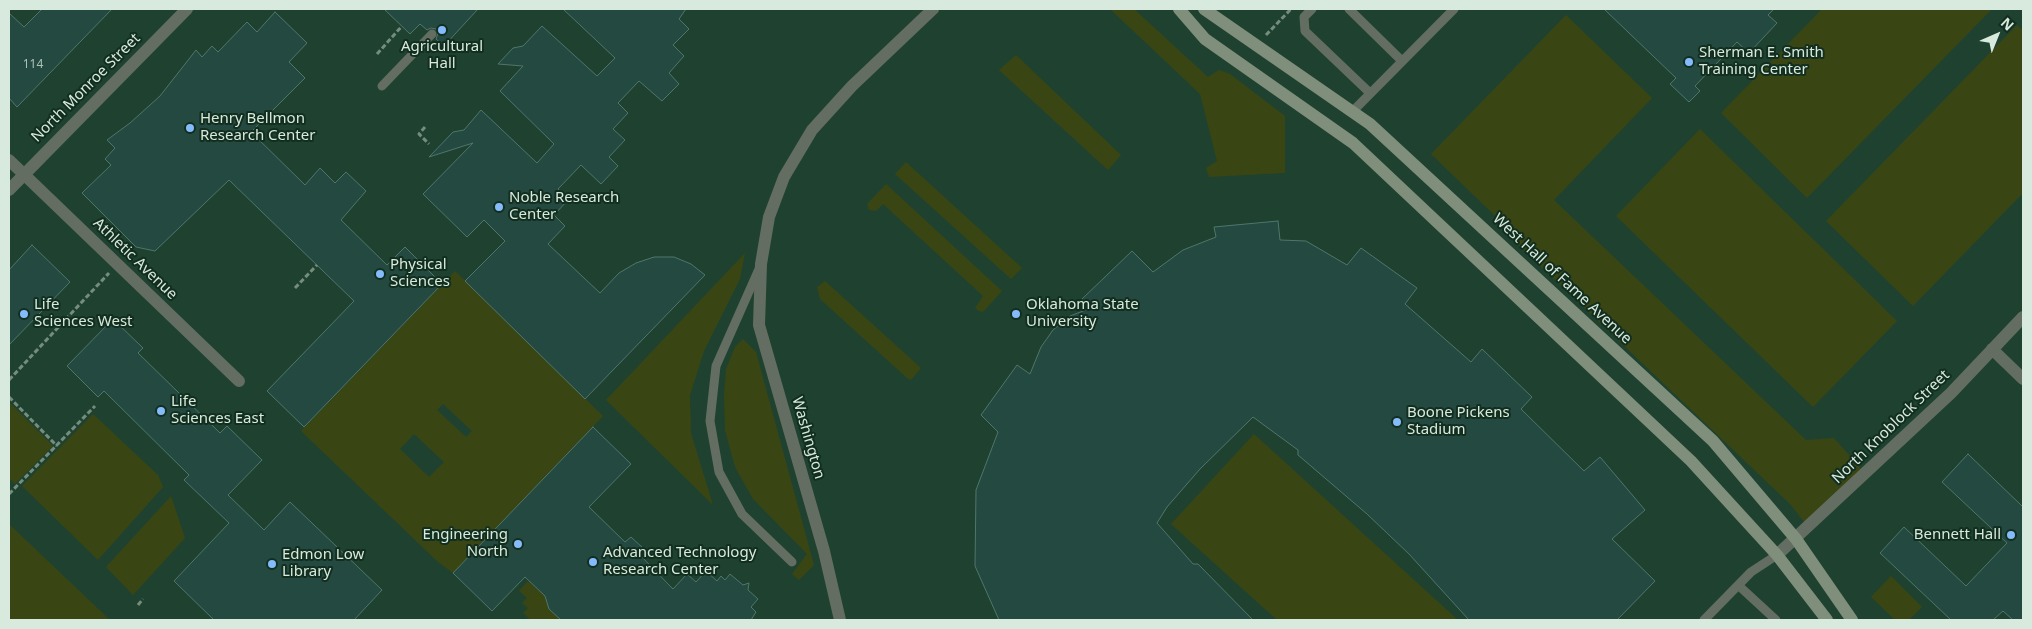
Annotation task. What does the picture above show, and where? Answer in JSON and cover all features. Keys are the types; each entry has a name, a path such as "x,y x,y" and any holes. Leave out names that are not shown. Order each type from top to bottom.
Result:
{"main road":[{"path":"1179,9 1206,39 1353,142 1691,461 1777,555 1826,620"},
{"name":"West Hall of Fame Avenue","path":"1204,9 1370,124 1713,441 1796,539 1852,620"}],"street":[{"name":"North Monroe Street","path":"9,190 187,9"},
{"name":"Washington","path":"840,620 824,551 759,325 761,264 770,217 784,177 812,130 846,93 933,9"},
{"name":"Athletic Avenue","path":"9,160 239,381"},
{"name":"North Knoblock Street","path":"1777,555 1951,393 2023,317"},
{"path":"1992,350 2023,379"}],"lane":[{"path":"1312,9 1304,17 1305,31 1370,93"},
{"path":"1349,9 1402,61"},
{"path":"1352,112 1454,9"},
{"path":"382,86 432,34"},
{"path":"761,264 716,366 710,421 719,472 742,514 792,562"},
{"path":"1704,620 1751,572 1777,555"},
{"path":"1738,585 1776,620"}],"path":[{"path":"1266,35 1291,9"},
{"path":"377,54 402,26"},
{"path":"425,127 419,134 429,144"},
{"path":"9,380 117,265"},
{"path":"295,288 317,265"},
{"path":"9,396 57,446"},
{"path":"9,494 95,406"},
{"path":"138,605 143,599"}],"shaded area":[{"name":"Oklahoma State University","path":"9,9 2023,9 2023,620 9,620"},
{"path":"1110,9 1134,9 1208,77 1219,70 1230,74 1285,116 1285,173 1209,177 1206,168 1217,161 1200,94"},
{"path":"1822,9 1992,9 1807,198 1721,113"},
{"path":"1566,15 1652,98 1554,200 1806,440 1834,438 1865,473 1808,527 1791,505 1514,241 1517,237 1431,154"},
{"path":"2017,25 2023,31 2023,193 1913,306 1826,221"},
{"path":"1016,55 1121,155 1108,170 999,70"},
{"path":"1700,129 1897,321 1813,407 1616,216"},
{"path":"906,162 1022,268 1011,279 895,174"},
{"path":"886,184 1002,291 983,312 975,308 983,296 883,204 876,211 869,210 867,204"},
{"path":"745,253 740,279 704,351 690,395 691,433 713,505 606,400"},
{"path":"455,271 603,416 453,573 438,562 301,431","holes":["443,404 472,431 466,437 437,410","414,434 444,462 429,477 400,449"]},
{"path":"825,281 921,368 911,380 820,299 817,287"},
{"path":"743,339 756,352 814,565 799,580 792,574 807,554 753,499 735,467 725,430 724,395 726,369 735,347"},
{"path":"9,402 53,446 15,484 9,478"},
{"path":"93,414 158,475 163,487 98,560 22,486"},
{"path":"1254,434 1458,620 1277,620 1171,524"},
{"path":"171,496 185,538 133,595 106,567"},
{"path":"9,524 110,620 9,620"},
{"path":"1891,576 1922,607 1909,620 1895,620 1871,597"},
{"path":"528,581 545,596 549,609 561,620 531,620 523,613 528,608 522,603 527,598 519,591"}],"building":[{"path":"42,9 112,9 17,107 9,98 9,13 24,27"},
{"name":"Agricultural Hall","path":"384,9 478,9 444,46 436,39 438,33 436,29 431,28 427,30 420,24 410,34"},
{"name":"Noble Research Center","path":"563,9 686,9 679,19 689,29 673,45 684,56 669,73 679,84 662,101 639,81 618,103 628,113 613,129 625,140 609,157 618,166 601,184 581,165 558,189 569,199 554,215 565,226 548,244 600,293 619,273 636,263 654,257 674,257 691,264 705,275 585,399 465,281 505,241 484,220 467,237 423,194 473,143 429,157 453,132 464,130 481,110 537,163 554,144 500,91 523,66 498,64 513,48 523,46 542,26 597,76 615,58"},
{"name":"Sherman E. Smith Training Center","path":"1604,9 1774,9 1768,15 1777,23 1749,53 1737,42 1695,86 1700,91 1689,102 1670,84 1676,78"},
{"path":"275,12 307,43 289,62 305,78 251,132 305,185 320,168 335,183 346,172 366,191 341,220 387,265 405,247 442,284 304,427 267,391 354,301 229,180 155,251 136,247 82,193 111,165 105,159 115,148 107,140 130,123 160,96 196,50 202,57 212,46 218,52 247,22 257,32"},
{"name":"Boone Pickens Stadium","path":"1278,221 1280,240 1306,241 1347,265 1361,248 1417,288 1405,304 1471,362 1482,349 1532,397 1521,409 1584,471 1600,457 1645,510 1612,539 1655,581 1617,620 1469,620 1409,554 1367,514 1298,455 1298,450 1253,417 1200,469 1167,507 1157,523 1193,564 1198,564 1253,620 999,620 975,566 976,490 998,432 981,415 1017,365 1030,374 1041,347 1053,330 1070,316 1091,308 1082,299 1132,251 1153,272 1183,250 1216,237 1214,227"},
{"name":"Life Sciences West","path":"32,245 70,282 9,345 9,270"},
{"path":"113,319 143,348 138,353 220,433 227,426 262,460 228,495 264,530 290,502 382,590 354,620 214,620 174,581 229,523 184,480 189,475 104,391 98,397 67,366"},
{"path":"593,427 631,464 589,507 625,542 631,537 644,549 639,554 673,589 687,574 696,582 706,571 717,581 721,576 725,580 730,574 743,585 749,583 748,590 758,599 751,607 756,612 751,620 561,620 549,609 545,596 525,577 492,611 453,573"},
{"name":"Bennett Hall","path":"1968,454 2023,507 2023,620 2013,620 2003,611 1993,620 1951,620 1880,553 1904,527 1966,586 2007,543 1942,482"}],"place":[{"name":"Agricultural Hall","path":"442,30"},
{"name":"Sherman E. Smith Training Center","path":"1689,62"},
{"name":"Henry Bellmon Research Center","path":"190,128"},
{"name":"Noble Research Center","path":"499,207"},
{"name":"Physical Sciences","path":"380,274"},
{"name":"Life Sciences West","path":"24,314"},
{"name":"Oklahoma State University","path":"1016,314"},
{"name":"Life Sciences East","path":"161,411"},
{"name":"Boone Pickens Stadium","path":"1397,422"},
{"name":"Bennett Hall","path":"2011,535"},
{"name":"Engineering North","path":"518,544"},
{"name":"Advanced Technology Research Center","path":"593,562"},
{"name":"Edmon Low Library","path":"272,564"}]}
